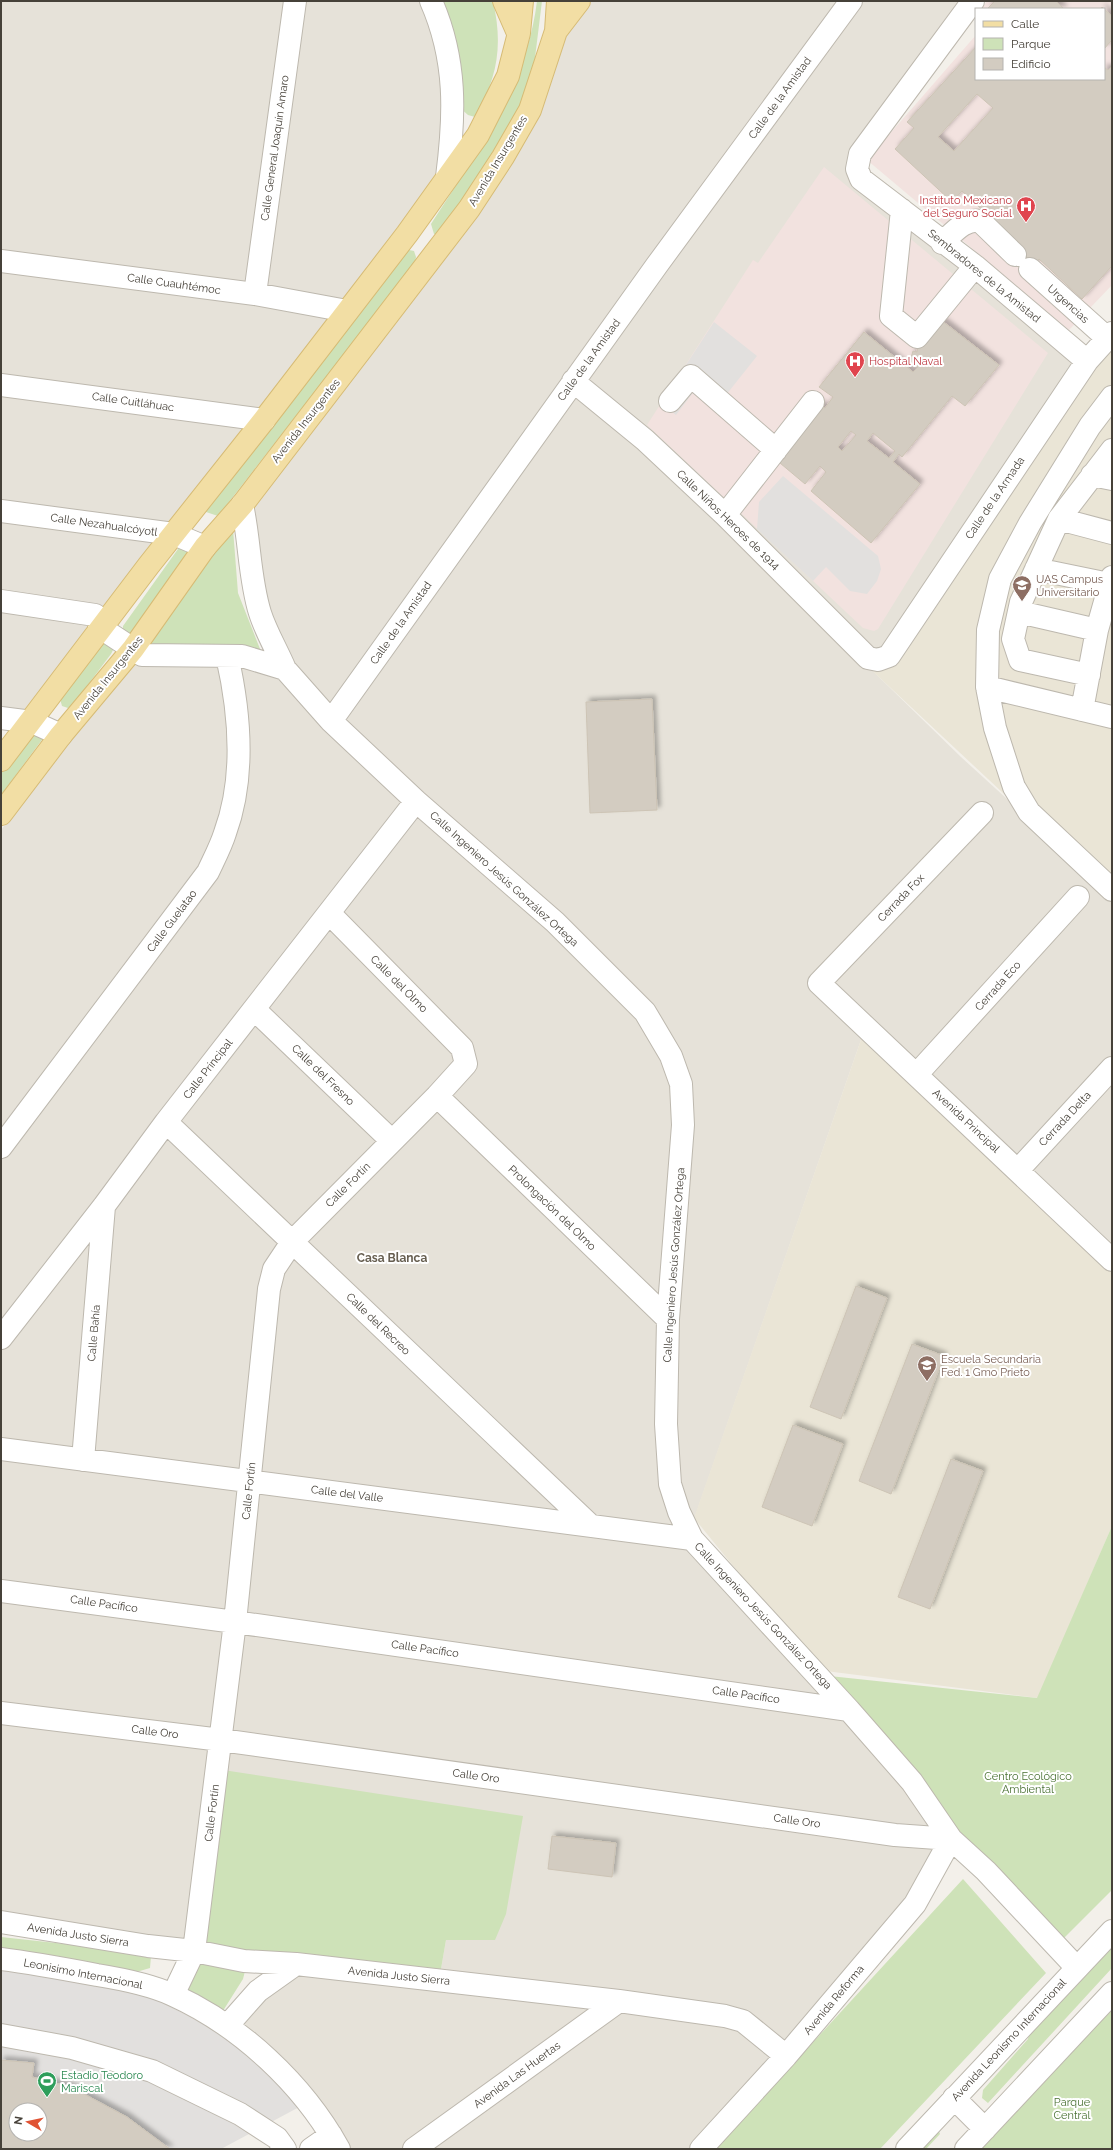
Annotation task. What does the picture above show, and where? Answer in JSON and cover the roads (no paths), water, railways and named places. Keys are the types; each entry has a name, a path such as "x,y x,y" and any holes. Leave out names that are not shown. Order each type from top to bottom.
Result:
{"main road":[{"path":"504,1 519,34"},
{"path":"1,760 32,722 101,628 407,234 478,135 497,101 508,76 519,34 522,1"},
{"name":"Avenida Insurgentes","path":"1,814 61,735 133,649 205,547 242,505 469,209 503,157 530,110 556,31 558,1"},
{"path":"556,31 579,1"},
{"path":"407,234 437,252"}],"street":[{"name":"Calle General Joaquín Amaro","path":"255,294 295,1"},
{"path":"431,1 440,21 454,93 453,130 447,177"},
{"name":"Calle de la Amistad","path":"331,721 573,381 851,1"},
{"name":"Sembradores de la Amistad","path":"973,1 860,154 857,169 862,179 942,243 975,266 1087,361"},
{"path":"902,210 891,316 917,337 975,266"},
{"name":"Urgencias","path":"942,243 967,222 973,220 980,222 1022,262 1110,336"},
{"name":"Calle Cuauhtémoc","path":"1,261 255,294 347,311"},
{"name":"Calle de la Armada","path":"878,660 889,656 1087,361 1110,336"},
{"path":"670,401 691,376 776,450"},
{"name":"Calle Niños Heroes de 1914","path":"573,381 645,440 724,515 868,658 878,660"},
{"name":"Calle Cuitláhuac","path":"1,385 264,420"},
{"path":"1112,398 1090,426 1034,517 1000,579 988,630 987,686 995,728 1014,787 1029,812 1112,890"},
{"path":"724,515 813,402"},
{"path":"1089,675 1020,660 1013,639 1021,602 1059,519 1102,477 1112,450"},
{"path":"242,505 247,527 252,570 260,613 285,669"},
{"name":"Calle Nezahualcóyotl","path":"1,511 174,534 205,547"},
{"path":"1059,519 1112,533"},
{"path":"1036,570 1111,581 1097,630 1082,710"},
{"path":"1,601 95,615 101,628 142,655 155,656 178,654 242,656 285,669"},
{"path":"1019,612 1097,630"},
{"name":"Calle Guelatao","path":"1,1147 208,872 226,832 236,788 240,732 235,694 227,656"},
{"name":"Calle Ingeniero Jesús González Ortega","path":"285,669 331,721 416,801 555,922 645,1012 671,1056 681,1084 683,1125 668,1319 666,1424 670,1484 679,1512 692,1539 849,1710 912,1782 951,1839 986,1871 1076,1968"},
{"path":"987,686 1112,717"},
{"path":"1,718 32,722 61,735"},
{"name":"Calle Principal","path":"1,1338 104,1206 166,1122 255,1010 416,801"},
{"name":"Cerrada Fox","path":"819,983 982,813"},
{"name":"Cerrada Eco","path":"917,1074 1078,897"},
{"name":"Calle del Olmo","path":"329,913 462,1048 465,1058"},
{"name":"Avenida Principal","path":"819,983 1112,1260"},
{"name":"Calle del Fresno","path":"255,1010 392,1141"},
{"name":"Calle Fortín","path":"173,1995 194,1951 235,1622 269,1289 274,1269 292,1242 437,1096 466,1064 465,1058"},
{"name":"Cerrada Delta","path":"1018,1170 1112,1068"},
{"name":"Prolongación del Olmo","path":"437,1096 668,1319"},
{"name":"Calle del Recreo","path":"166,1122 591,1526"},
{"name":"Calle Bahía","path":"83,1460 104,1206"},
{"name":"Calle del Valle","path":"1,1448 692,1539"},
{"name":"Calle Pacífico","path":"1,1591 235,1622 849,1710"},
{"name":"Calle Oro","path":"1,1713 221,1740 895,1835 951,1839"},
{"name":"Avenida Reforma","path":"701,2149 786,2056 915,1904 951,1839"},
{"name":"Avenida Justo Sierra","path":"1,1922 148,1946 194,1951 244,1961 296,1964 620,2001 743,2021 786,2056"},
{"name":"Avenida Leonismo Internacional","path":"907,2149 1112,1931"},
{"name":"Leonisimo Internacional","path":"1,1959 113,1978 173,1995 227,2026 246,2039 288,2079 335,2142"},
{"path":"227,2026 258,1991 296,1964"},
{"path":"966,2149 1112,1993"},
{"name":"Avenida Las Huertas","path":"414,2149 620,2001"},
{"path":"1,2036 72,2048 152,2071 240,2114 277,2138 285,2149"},
{"path":"954,2098 985,2129"},
{"path":"311,2149 335,2142"}],"place":[{"name":"Instituto Mexicano del Seguro Social","path":"1026,223"},
{"name":"Hospital Naval","path":"855,378"},
{"name":"UAS Campus Universitario","path":"1022,602"},
{"name":"Escuela Secundaria Fed. 1 Gmo Prieto","path":"927,1382"},
{"name":"Estadio Teodoro Mariscal","path":"47,2098"}],"district":[{"name":"Casa Blanca","path":"392,1258"}],"park label":[{"name":"Centro Ecológico Ambiental","path":"1028,1782"},
{"name":"Parque Central","path":"1072,2108"}]}
